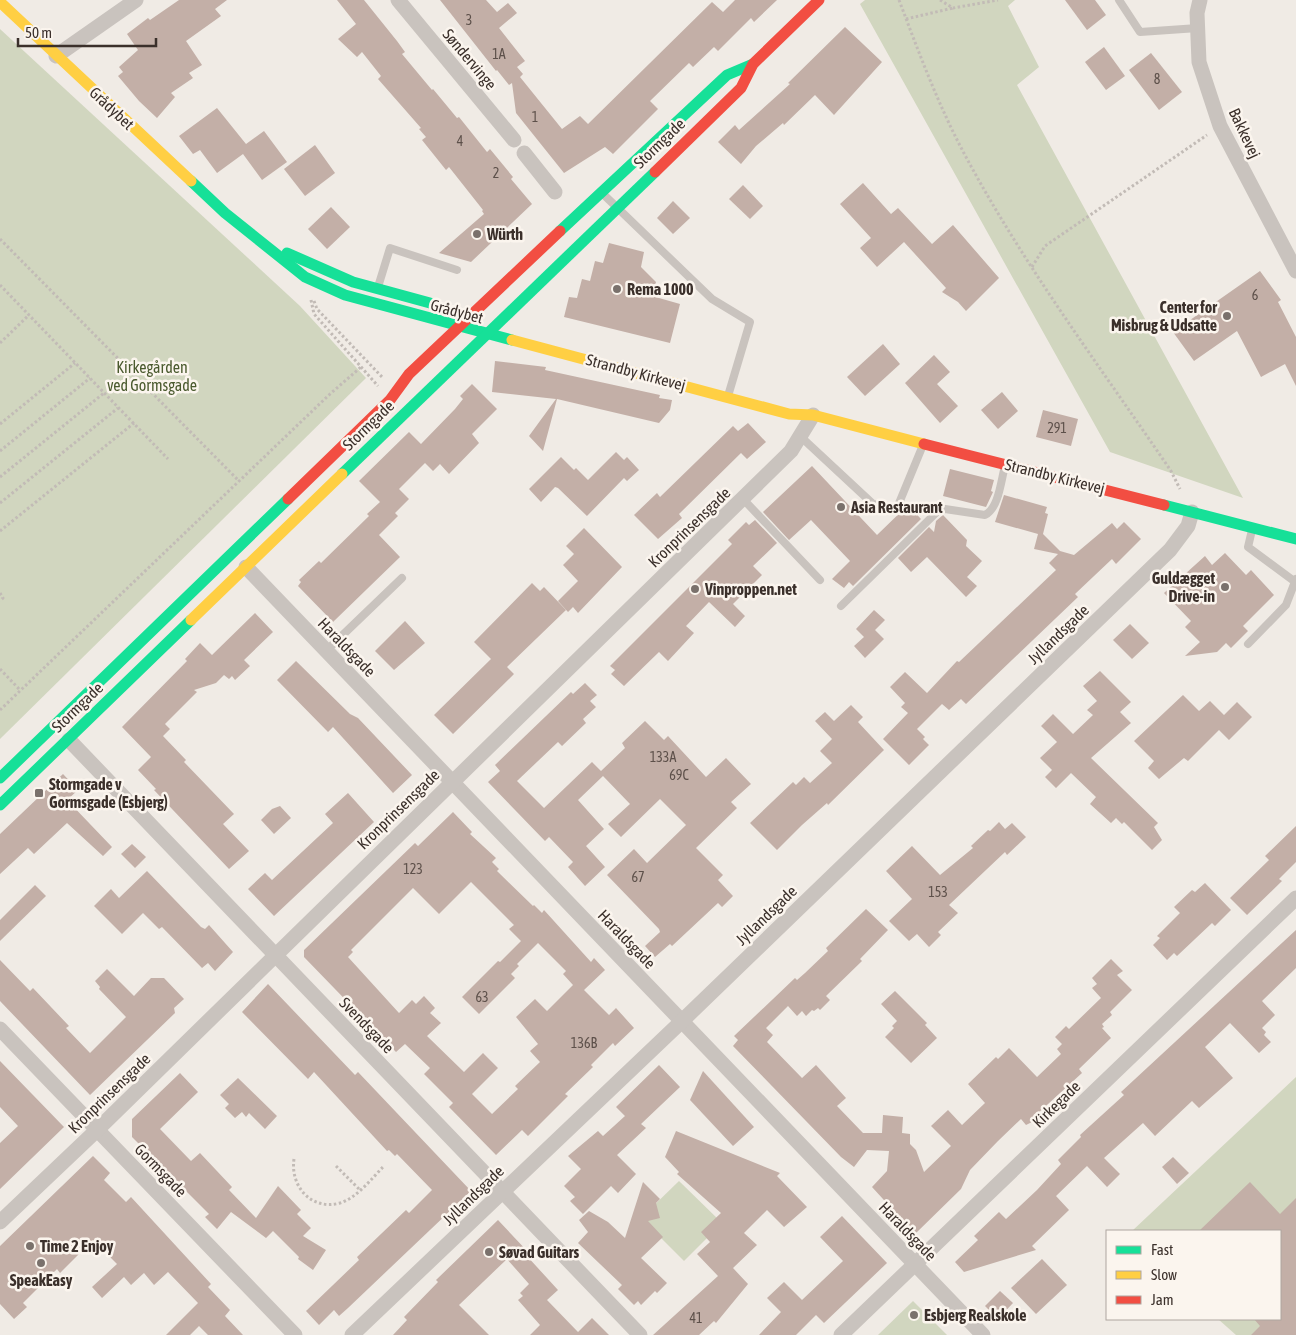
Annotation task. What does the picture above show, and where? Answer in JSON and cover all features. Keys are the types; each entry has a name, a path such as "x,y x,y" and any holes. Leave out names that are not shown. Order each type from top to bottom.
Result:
{"street":[{"path":"56,56 136,0"},
{"name":"Søndervinge","path":"398,0 514,140"},
{"name":"Stormgade","path":"0,806 363,454 483,332 504,323 616,208 741,88 753,64 819,0"},
{"name":"Bakkevej","path":"1200,0 1198,28 1199,62 1220,126 1296,271"},
{"name":"Grådybet","path":"0,2 225,213 305,277 345,295 459,326"},
{"name":"Stormgade","path":"0,778 394,396 410,374 459,326 466,313 604,195 627,180 655,144 727,75 753,64"},
{"path":"524,154 555,192"},
{"path":"500,305 604,195"},
{"name":"Grådybet","path":"225,213 286,252 354,282 442,307"},
{"path":"466,313 479,322 483,332"},
{"name":"Grådybet","path":"466,313 504,323"},
{"path":"483,332 486,318"},
{"name":"Strandby Kirkevej","path":"459,326 728,396 789,414 813,415 1296,539"},
{"name":"Strandby Kirkevej","path":"792,402 813,415"},
{"name":"Kronprinsensgade","path":"0,1222 98,1129 451,781 743,499 791,451 813,415"},
{"name":"Jyllandsgade","path":"352,1335 682,1021 1170,550 1188,526 1192,512"},
{"name":"Haraldsgade","path":"246,567 983,1335"},
{"name":"Svendsgade","path":"69,740 640,1335"},
{"name":"Kirkegade","path":"841,1335 1296,898"},
{"name":"Gormsgade","path":"0,1029 295,1335"}],"lane":[{"path":"1119,0 1140,32 1198,28"},
{"path":"604,195 712,299 750,322 730,384 728,396"},
{"path":"373,303 390,248 457,270"},
{"path":"801,437 873,504 897,508 923,443"},
{"path":"841,606 939,510 945,509 986,515 989,513 994,507 1005,464"},
{"path":"743,499 820,580"},
{"path":"1248,644 1286,606 1295,580 1248,548 1252,528"},
{"path":"326,651 402,578"}],"path":[{"path":"899,0 923,66 965,156 1032,267 1171,471 1192,512"},
{"path":"940,0 953,8"},
{"path":"906,19 998,0"},
{"path":"1032,267 1045,246 1220,126"},
{"path":"0,239 239,481"},
{"path":"305,277 314,314 361,367 394,396"},
{"path":"305,277 317,309 394,396"},
{"path":"0,285 168,459"},
{"path":"0,343 29,315"},
{"path":"0,424 75,363"},
{"path":"0,710 330,394 361,367"},
{"path":"0,451 90,378"},
{"path":"0,477 104,392"},
{"path":"0,503 118,407"},
{"path":"0,531 134,423"},
{"path":"0,593 3,598 0,601"},
{"path":"0,669 20,690"},
{"path":"294,1159 292,1169 296,1185 306,1196 324,1204 341,1202 360,1190 384,1166"},
{"path":"336,1166 360,1190"}],"green space":[{"path":"865,0 1015,0 1008,6 1039,67 1017,85 1243,498 1110,452 860,4"},
{"name":"Kirkegården ved Gormsgade","path":"0,29 300,306 366,378 0,739"},
{"path":"1296,1077 1296,1335 1236,1335 1219,1320 1281,1320 1281,1230 1133,1230"},
{"path":"679,1181 722,1223 684,1261 641,1218"},
{"name":"Esbjerg Realskole","path":"913,1301 947,1335 878,1335"}],"building":[{"path":"179,0 227,0 215,9 221,16 186,41 202,65 189,73 193,78 171,93 175,97 157,118 139,101 118,76 123,72 119,67 138,50 127,34 148,18 150,20"},
{"path":"337,0 364,0 405,52 402,54 457,118 459,117 487,152 490,149 513,177 511,179 532,204 471,262 439,253 484,214 483,210 449,167 446,170 422,140 426,137 419,129 421,128 378,79 381,76 362,52 357,57 338,39 356,24"},
{"path":"440,0 486,0 497,12 508,3 517,13 499,28 525,61 517,67 523,74 520,77 562,129 580,116 588,124 712,2 723,12 735,0 777,0 754,22 751,18 718,51 714,47 693,67 689,63 650,101 658,109 613,154 605,147 564,173 516,113 512,83 509,85 496,71"},
{"path":"1065,0 1095,0 1106,15 1087,30"},
{"path":"845,27 882,62 834,115 815,95 784,125 783,123 756,146 741,164 718,142 735,125 739,130 790,84 788,83"},
{"path":"1104,47 1125,76 1106,90 1085,62"},
{"path":"1151,53 1182,92 1159,110 1129,70"},
{"path":"217,108 246,144 264,131 287,162 262,180 243,154 217,173 200,150 193,154 179,136"},
{"path":"315,145 335,173 305,196 284,169"},
{"path":"863,183 891,214 898,208 932,244 953,225 999,278 966,311 958,302 942,292 946,288 904,242 877,267 860,248 871,238 840,204"},
{"path":"743,185 763,206 750,219 729,199"},
{"path":"673,201 690,218 673,234 657,218"},
{"path":"331,207 350,227 327,249 308,229"},
{"name":"Rema 1000","path":"609,243 644,252 641,267 656,282 652,296 680,304 670,343 564,317 569,297 577,298 582,279 590,281 595,261 603,263"},
{"path":"1260,271 1281,300 1278,302 1296,337 1296,386 1285,364 1261,377 1237,331 1194,361 1173,332"},
{"path":"883,344 900,364 865,396 847,377"},
{"path":"934,355 950,372 937,384 958,406 940,423 905,383"},
{"path":"495,361 546,367 545,370 660,395 659,398 672,400 670,410 659,423 557,399 543,451 529,436 556,399 492,392"},
{"path":"472,384 497,409 472,434 479,443 449,474 440,464 433,471 425,463 399,489 409,499 395,513 398,516 379,535 400,557 333,622 298,586 301,582 299,580 319,561 321,563 369,516 367,514 380,502 359,481 409,432 421,444 455,409 463,399 460,396"},
{"path":"1002,392 1018,411 998,429 981,410"},
{"path":"1043,410 1078,419 1071,446 1036,437"},
{"path":"748,423 766,442 747,459 741,453 679,514 682,518 658,539 634,515 657,493 660,497 733,426 738,431"},
{"path":"616,452 624,460 627,457 639,470 627,481 624,478 587,516 558,488 555,487 541,502 529,489 561,457 588,480"},
{"path":"812,466 877,535 908,505 921,519 853,586 849,582 844,588 832,579 850,561 811,520 789,540 763,512"},
{"path":"950,469 994,480 991,491 993,492 986,507 943,496"},
{"path":"1004,495 1047,507 1045,513 1048,514 1043,534 1060,551 1074,555 1112,523 1117,529 1124,522 1141,539 1116,564 1112,559 1075,594 1078,597 966,704 961,699 949,710 942,704 917,729 925,737 923,739 929,745 909,765 883,739 908,713 901,707 905,703 890,687 905,672 927,693 957,661 959,662 1056,570 1049,563 1058,554 1034,549 1038,534 995,522"},
{"path":"943,515 967,540 966,546 982,561 967,577 977,586 966,597 927,557 911,572 898,558 929,527 934,532 936,521"},
{"path":"755,520 777,543 753,566 762,575 733,604 745,616 735,627 709,602 686,626 694,633 668,661 659,652 624,686 611,674 615,670 610,666 732,544 728,540 746,522 749,525"},
{"path":"584,528 622,567 578,613 573,607 568,612 558,601 578,581 563,565 574,554 566,546"},
{"path":"1225,553 1246,575 1251,570 1274,595 1243,626 1248,631 1231,648 1226,643 1217,652 1185,656 1200,642 1185,627 1191,621 1164,593 1205,556 1212,565"},
{"path":"532,583 540,591 544,587 566,610 507,667 514,674 453,734 434,715 491,659 474,642"},
{"path":"874,610 885,620 875,630 884,639 865,658 854,646 864,637 856,629"},
{"path":"255,613 273,632 244,660 250,666 235,680 232,676 229,679 224,675 216,683 194,690 197,692 165,724 170,729 163,736 186,760 184,762 234,814 223,824 249,851 229,869 154,790 156,789 138,770 151,757 122,727 187,661 185,659 200,643 212,655"},
{"path":"405,621 425,643 394,670 375,651"},
{"path":"1130,624 1149,643 1132,659 1113,640"},
{"path":"296,661 350,714 358,718 412,775 393,793 333,727 328,732 277,680"},
{"path":"1100,671 1131,702 1120,712 1131,723 1091,758 1158,823 1154,827 1162,840 1152,850 1124,822 1122,824 1116,818 1111,823 1090,804 1096,797 1071,773 1056,788 1045,777 1052,770 1040,758 1057,742 1041,726 1053,714 1073,734 1093,715 1087,710 1097,701 1083,686"},
{"path":"585,683 597,695 590,701 596,707 583,719 586,723 562,746 558,742 517,781 544,808 592,762 601,771 625,748 622,743 645,721 664,740 668,736 706,777 726,758 751,784 731,802 737,808 696,848 723,875 718,880 733,896 722,907 718,903 672,946 670,944 655,957 645,946 660,932 659,929 607,875 634,849 647,863 686,825 660,799 621,837 608,824 630,804 603,776 578,800 604,829 586,846 605,867 585,886 568,867 573,862 549,837 545,841 488,782 500,771 495,765 571,692 573,694"},
{"path":"1183,695 1199,711 1210,701 1224,715 1237,702 1252,717 1229,740 1219,730 1188,761 1184,758 1159,779 1148,768 1154,761 1134,741"},
{"path":"851,705 863,717 858,722 884,750 828,805 827,803 777,850 750,823 793,782 796,785 804,777 810,783 832,763 820,751 832,739 815,721 825,712 834,721"},
{"path":"63,774 78,790 67,800 112,847 103,856 67,823 34,854 28,848 0,874 0,834"},
{"path":"348,793 374,822 274,916 248,889 265,873 272,880 333,823 325,814"},
{"path":"280,806 291,818 274,834 261,820 272,809"},
{"path":"453,812 472,832 470,834 496,858 492,862 499,869 497,871 533,906 542,913 544,910 591,962 594,958 605,970 584,990 609,1015 616,1008 634,1028 615,1046 613,1043 591,1065 593,1067 565,1094 568,1096 528,1136 522,1130 496,1155 449,1107 453,1103 424,1074 430,1068 405,1044 396,1052 304,957 304,950 415,843 418,846","holes":["471,882 514,925 509,929 521,941 462,997 479,1014 515,978 511,974 519,966 517,964 538,943 566,971 563,974 573,985 547,1011 535,999 516,1017 538,1044 530,1051 540,1062 515,1086 518,1089 492,1114 472,1094 498,1068 483,1053 464,1072 427,1036 441,1023 430,1013 435,1008 424,996 416,1004 412,1000 399,1013 348,957 353,952 351,950 413,888 439,914"]},
{"path":"999,822 1005,829 1012,823 1026,837 1007,855 1005,852 949,905 958,913 938,932 941,935 929,947 917,934 909,941 889,921 912,899 886,871 912,846 940,875 973,848 971,846"},
{"path":"1296,826 1296,862 1279,879 1282,881 1247,915 1230,898 1269,860 1265,856"},
{"path":"132,844 146,857 135,868 121,854"},
{"path":"147,871 201,927 205,929 209,925 233,952 215,971 208,963 202,968 162,927 159,929 143,913 122,934 94,906 111,889 119,898"},
{"path":"1205,883 1231,910 1215,926 1212,923 1177,956 1174,953 1167,960 1153,945 1160,938 1157,936 1180,913 1174,907 1192,890 1195,892"},
{"path":"35,885 46,896 0,941 0,920"},
{"path":"866,909 888,930 860,959 862,961 826,996 830,1000 820,1010 818,1008 814,1011 812,1010 806,1016 802,1011 797,1016 788,1006 766,1028 773,1035 767,1042 802,1078 816,1065 846,1098 837,1106 863,1133 882,1133 883,1115 903,1117 902,1133 910,1134 910,1144 916,1150 924,1172 951,1146 931,1126 948,1110 962,1125 985,1103 968,1084 996,1057 998,1059 1009,1048 1037,1077 1061,1054 1057,1049 1062,1044 1055,1037 1066,1026 1069,1029 1101,998 1092,988 1097,984 1092,978 1111,959 1123,971 1117,975 1132,990 1110,1012 1112,1015 1102,1024 1104,1027 1102,1028 1111,1038 1079,1069 1082,1073 1036,1115 1032,1122 1026,1125 1021,1119 998,1141 970,1170 961,1189 915,1234 872,1187 887,1171 889,1151 867,1150 854,1167 841,1157 733,1046 738,1040 734,1036 795,978 797,980 828,951 826,948"},
{"path":"1296,930 1296,968 1262,1001 1275,1015 1262,1028 1266,1032 1264,1035 1271,1042 1259,1053 1230,1023 1205,1047 1233,1078 1199,1108 1192,1101 1155,1136 1143,1123 1104,1158 1120,1174 1107,1187 1087,1166 1056,1196 1069,1210 1032,1246 1036,1250 964,1272 955,1262 978,1240 974,1236 999,1212 1006,1219 1037,1190 1061,1164 1058,1160 1081,1137 1080,1135 1124,1095 1121,1092"},
{"path":"0,960 30,991 33,988 69,1026 66,1028 90,1053 126,1017 99,989 100,987 95,981 107,969 134,996 151,978 164,978 184,999 174,1008 175,1013 90,1095 0,1001"},
{"path":"268,984 355,1075 358,1072 471,1191 339,1316 334,1310 319,1325 306,1311 359,1260 357,1257 406,1210 409,1213 432,1190 397,1154 395,1156 389,1150 387,1151 314,1072 308,1079 242,1012"},
{"path":"895,991 927,1023 925,1025 937,1038 911,1063 885,1037 894,1028 892,1026 897,1021 881,1004"},
{"path":"0,1061 64,1127 0,1189 0,1143 18,1126 0,1107"},
{"path":"659,1065 680,1087 641,1124 646,1128 617,1155 636,1174 618,1193 611,1186 583,1214 570,1201 575,1197 564,1186 581,1169 568,1156 598,1131 603,1136 625,1116 616,1107"},
{"path":"703,1071 754,1127 733,1146 690,1100"},
{"path":"180,1073 198,1092 160,1129 191,1161 200,1153 232,1187 229,1190 256,1218 278,1186 301,1210 297,1214 311,1228 303,1236 326,1250 313,1270 298,1259 299,1257 273,1231 266,1238 231,1212 217,1229 205,1217 209,1214 132,1137 132,1119"},
{"path":"238,1078 277,1116 265,1129 249,1113 246,1117 242,1112 235,1118 225,1108 229,1104 220,1095"},
{"path":"676,1131 780,1173 777,1176 807,1207 784,1227 767,1210 744,1233 757,1245 733,1268 748,1284 716,1323 714,1321 699,1335 653,1335 718,1276 697,1254 710,1242 701,1232 721,1213 677,1174 679,1172 665,1157"},
{"path":"93,1156 110,1173 104,1180 126,1202 131,1197 211,1284 208,1287 230,1310 225,1316 243,1335 208,1335 199,1326 190,1335 166,1335 198,1303 168,1272 154,1285 144,1273 131,1285 124,1277 102,1298 92,1287 117,1264 93,1240 60,1273 57,1269 23,1303 27,1307 14,1319 0,1304 0,1246"},
{"path":"1173,1157 1189,1173 1177,1184 1162,1167"},
{"path":"643,1182 660,1199 656,1203 660,1218 648,1221 663,1237 641,1258 667,1283 657,1293 655,1291 641,1305 638,1301 634,1305 618,1289 622,1285 578,1243 588,1232 579,1220 589,1211 608,1222 625,1238"},
{"path":"1250,1182 1280,1214 1296,1198 1296,1335 1251,1335 1260,1326 1255,1320 1281,1320 1281,1230 1200,1230"},
{"path":"842,1216 887,1263 824,1323 816,1315 796,1335 759,1335 781,1312 767,1298 784,1282 802,1300 843,1261 820,1237"},
{"path":"498,1220 529,1253 526,1255 558,1290 547,1300 578,1332 592,1318 609,1335 530,1335 540,1325 518,1300 523,1296 520,1293 529,1284 507,1259 459,1305 489,1335 393,1335 407,1320 404,1317 438,1282 436,1280"},
{"path":"1042,1259 1067,1285 1036,1314 1011,1288"},
{"path":"1000,1291 1013,1303 998,1319 985,1306"}],"traffic: fast":[{"path":"560,231 727,75 753,64"},
{"path":"342,474 655,172"},
{"path":"191,181 225,213 305,277 345,295 512,340"},
{"path":"287,253 353,282 430,303"},
{"path":"0,778 288,499"},
{"path":"1164,505 1296,539"},
{"path":"0,805 191,620"}],"traffic: slow":[{"path":"0,2 191,181"},
{"path":"512,340 789,414 813,415 924,444"},
{"path":"191,620 342,474"}],"traffic: jam":[{"path":"655,172 741,88 753,64 819,0"},
{"path":"288,499 390,400 409,374 560,231"},
{"path":"924,444 1164,505"}],"place":[{"name":"Würth","path":"477,234"},
{"name":"Rema 1000","path":"617,289"},
{"name":"Center for Misbrug & Udsatte","path":"1227,316"},
{"name":"Asia Restaurant","path":"841,507"},
{"name":"Guldægget Drive-in","path":"1225,587"},
{"name":"Vinproppen.net","path":"695,589"},
{"name":"Stormgade v Gormsgade (Esbjerg)","path":"39,793"},
{"name":"Time 2 Enjoy","path":"30,1246"},
{"name":"Søvad Guitars","path":"489,1252"},
{"name":"SpeakEasy","path":"41,1263"},
{"name":"Esbjerg Realskole","path":"914,1315"}]}
